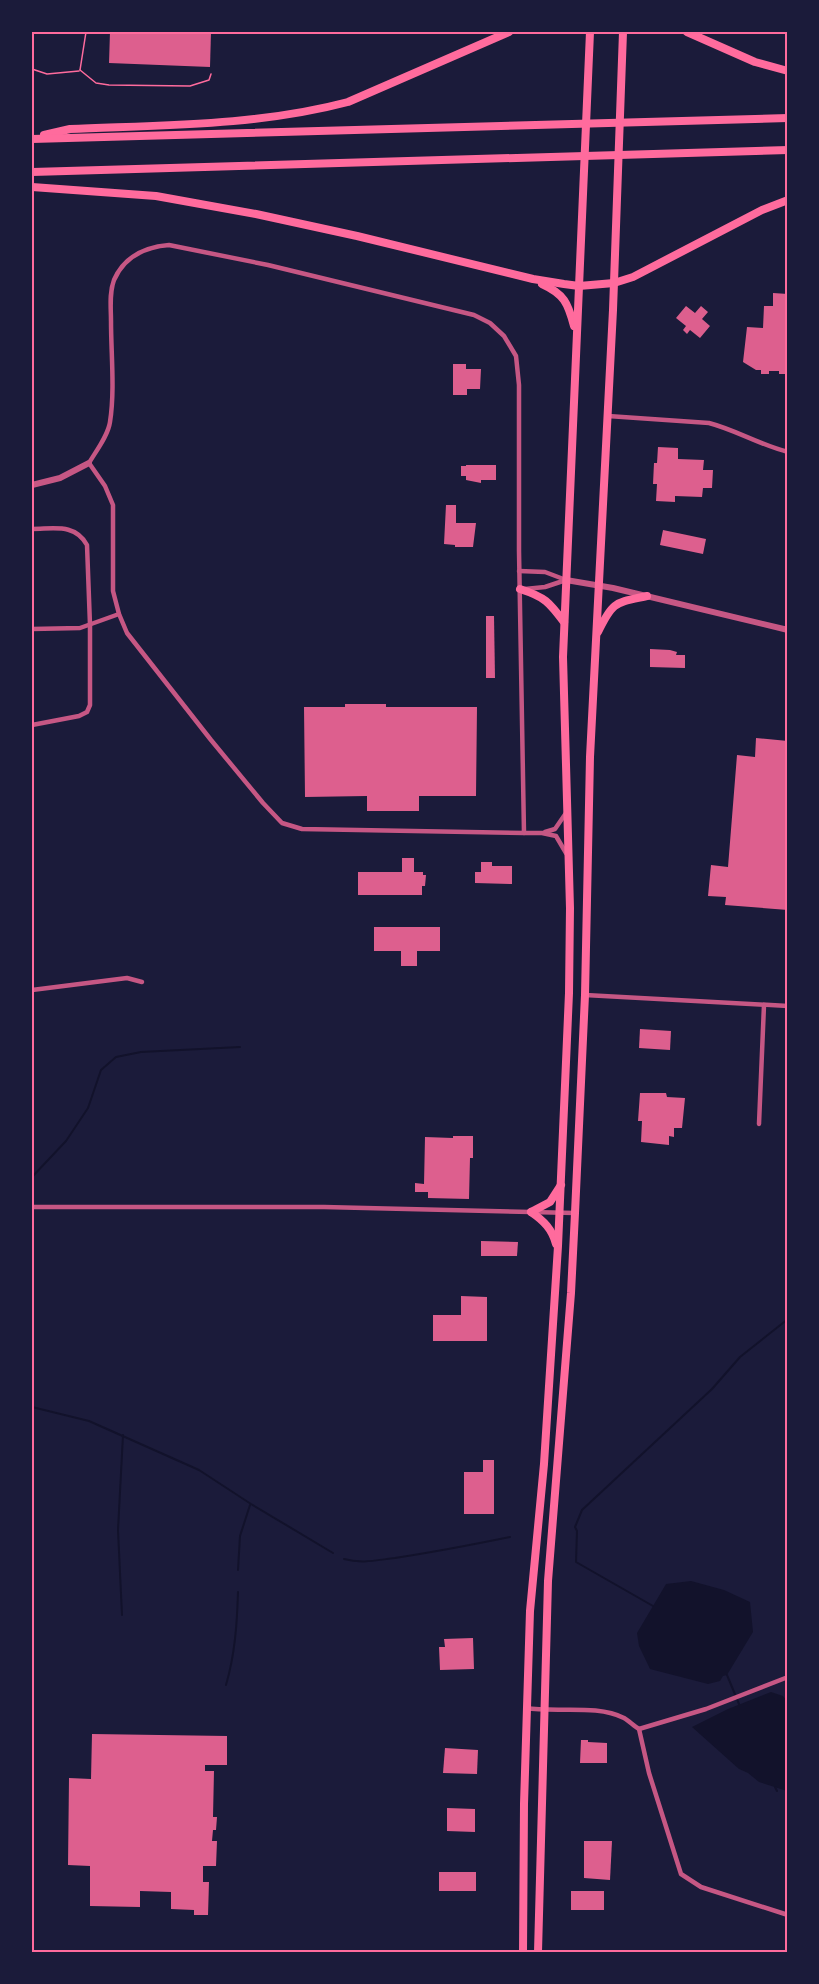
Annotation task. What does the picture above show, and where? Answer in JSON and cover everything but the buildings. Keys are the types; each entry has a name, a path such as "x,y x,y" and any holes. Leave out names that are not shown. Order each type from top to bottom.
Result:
{"highway":[{"path":"32,138 70,129 234,121 292,115 348,102 509,32"},
{"path":"524,1953 526,1708 530,1611 544,1464 558,1251 569,993 563,684 564,622 590,32"},
{"path":"538,1953 548,1581 571,1293 575,1213 585,995 590,757 608,416 623,32"},
{"path":"687,32 755,62 788,71"},
{"path":"32,138 788,118"},
{"path":"32,172 788,150"},
{"path":"32,188 156,196 256,214 533,279 579,286 614,283 633,277 762,210 788,200"},
{"path":"533,279 552,289 565,300 569,306 577,335"},
{"path":"520,589 539,595 550,604 564,622"},
{"path":"596,635 612,607 618,602 647,596"},
{"path":"569,993 585,995"},
{"path":"558,1251 549,1227 531,1212 550,1202 562,1184"}],"street":[{"path":"32,485 60,478 89,463 110,424 113,282 129,260 148,248 169,245 193,249 474,315 490,323 504,336 516,356 519,385 519,571 524,833"},
{"path":"608,416 724,426 788,452"},
{"path":"89,463 105,486 113,506 113,591 127,633 211,741 282,823 302,829 542,833 556,836 568,857"},
{"path":"32,529 72,529 82,536 87,545 90,625 90,692 87,712 54,722 32,725"},
{"path":"519,571 545,572 566,580 647,596 788,630"},
{"path":"520,589 545,587 566,580"},
{"path":"32,629 80,628 119,614"},
{"path":"542,833 555,829 567,811"},
{"path":"32,990 127,978 142,982"},
{"path":"585,995 788,1006"},
{"path":"759,1124 764,1005"},
{"path":"32,1207 324,1208 575,1213"},
{"path":"639,1729 706,1709 788,1677"},
{"path":"526,1708 543,1711 603,1712 623,1718 639,1729 649,1773 681,1874 701,1887 788,1915"}],"path":[{"path":"80,70 86,32"},
{"path":"32,69 47,74 80,70 96,83 109,85 190,86 209,80 212,74"}],"shaded area":[{"path":"691,1581 724,1590 750,1602 753,1632 727,1675 723,1676 720,1681 708,1684 650,1669 639,1646 637,1633 666,1584"},
{"path":"771,1692 783,1696 787,1701 787,1791 759,1782 739,1769 692,1727 728,1709"}],"waterway":[{"path":"32,1177 66,1141 88,1108 101,1070 116,1057 141,1052 240,1047"},
{"path":"653,1606 576,1562 577,1531 575,1527 582,1510 712,1389 740,1357 788,1319"},
{"path":"32,1407 89,1421 199,1470 333,1553"},
{"path":"122,1615 118,1530 123,1435"},
{"path":"238,1570 240,1536 250,1505"},
{"path":"344,1559 363,1561 395,1558 510,1537"},
{"path":"226,1685 235,1639 238,1592"},
{"path":"727,1675 739,1704"},
{"path":"775,1787 777,1791"}]}
